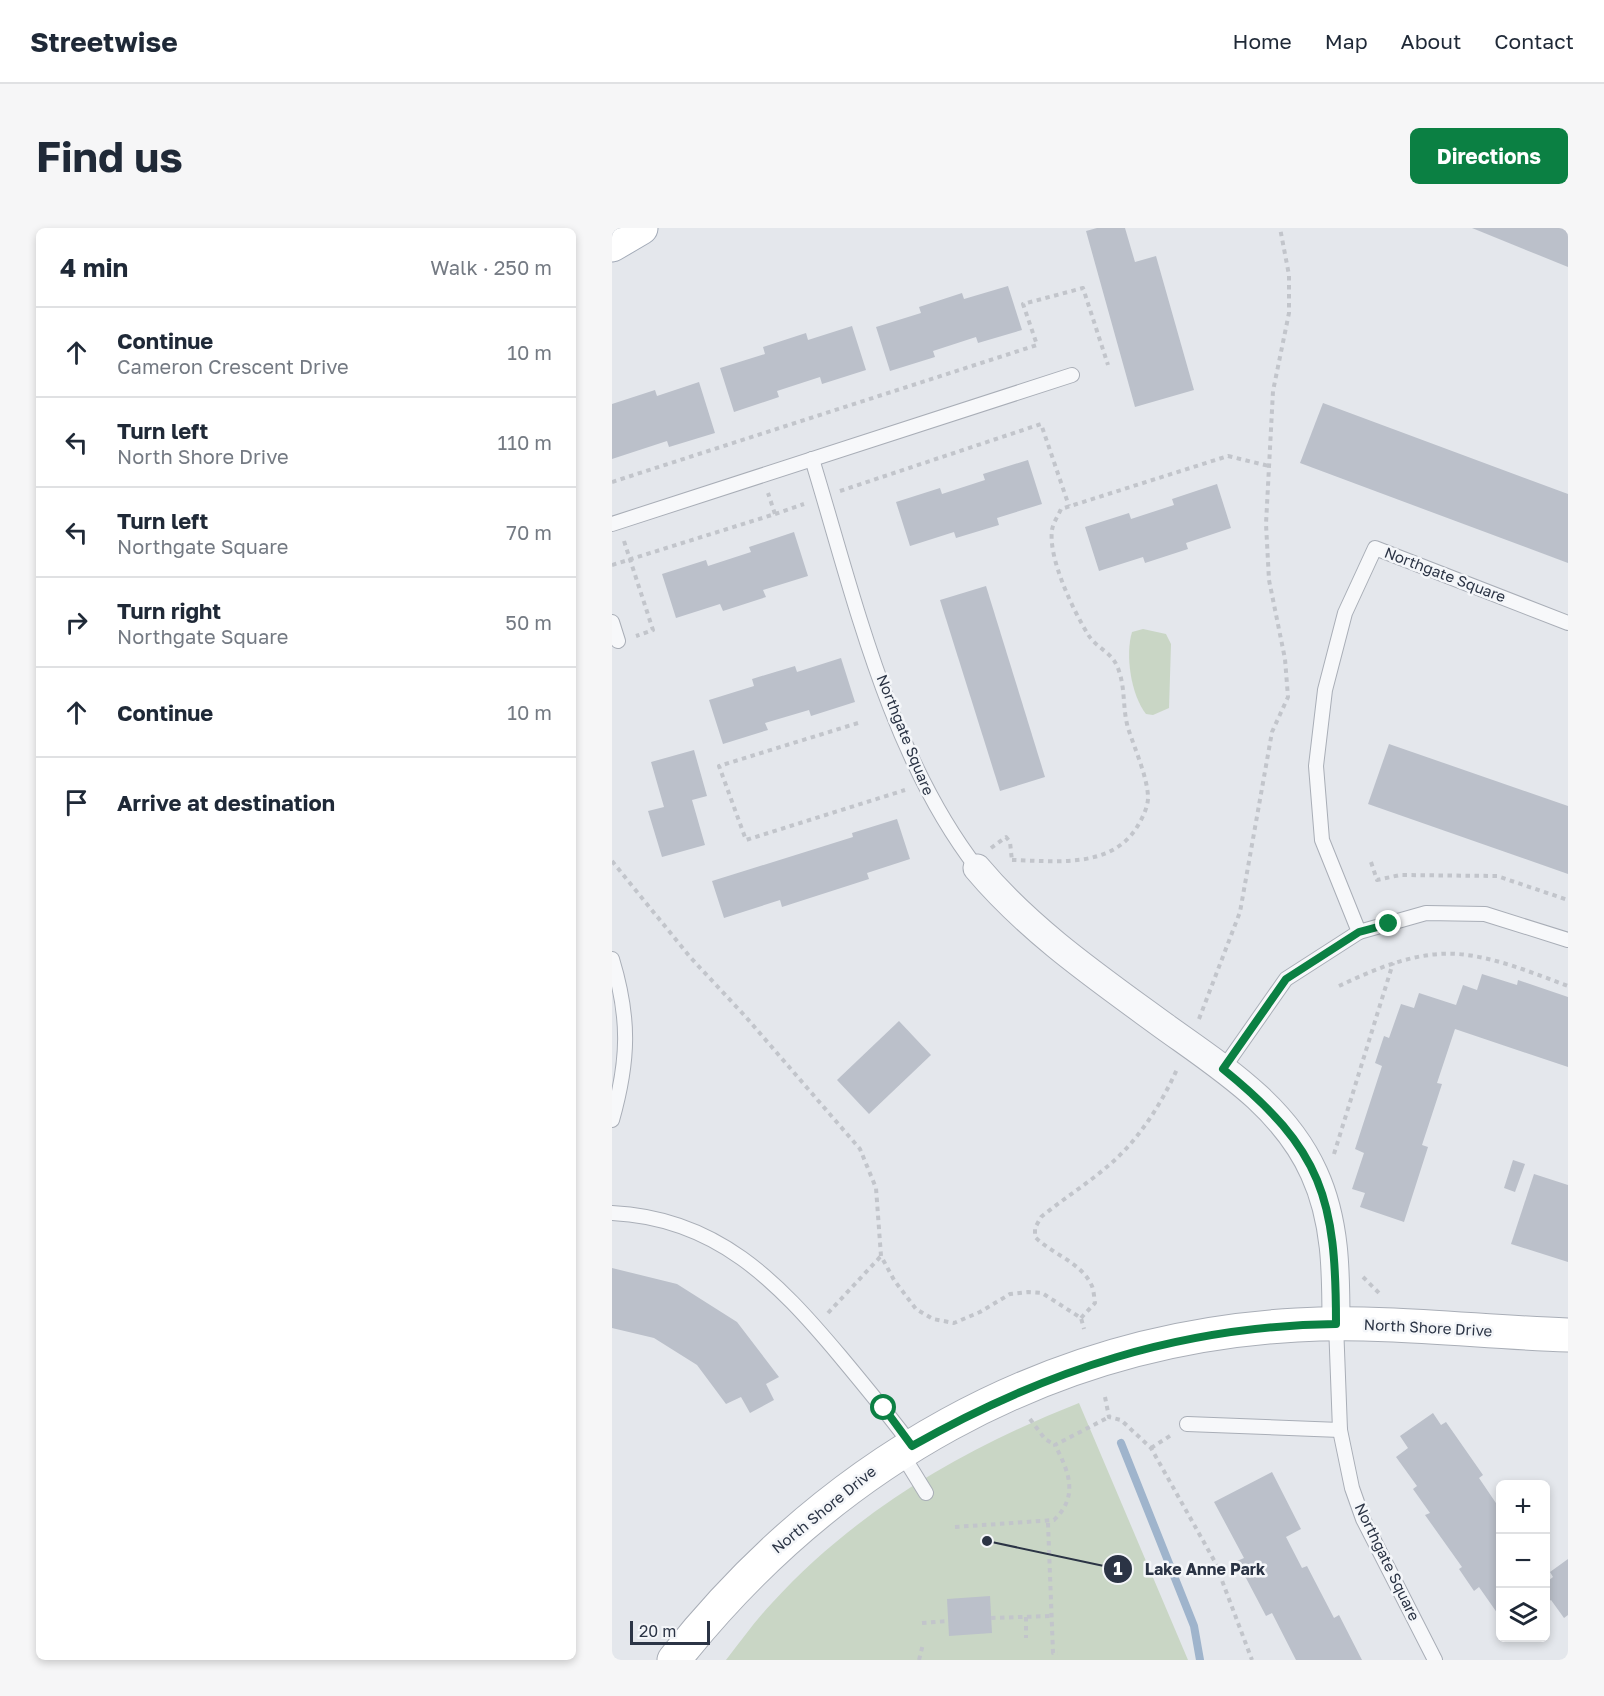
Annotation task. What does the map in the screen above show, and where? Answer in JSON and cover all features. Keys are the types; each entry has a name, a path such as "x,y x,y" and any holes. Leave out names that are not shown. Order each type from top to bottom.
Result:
{"street":[{"path":"612,246 641,228"},
{"name":"Northgate Square","path":"982,860 1013,908 1045,937 1223,1069 1262,1101 1285,1125 1315,1173 1326,1207 1333,1237 1336,1324"},
{"name":"North Shore Drive","path":"674,1660 718,1607 775,1548 843,1491 907,1449 980,1408 1037,1383 1103,1360 1210,1334 1298,1325 1413,1325 1568,1335"}],"lane":[{"path":"612,524 1072,375"},
{"name":"Northgate Square","path":"812,459 871,649 897,723 923,784 943,821 982,860"},
{"name":"Northgate Square","path":"1359,932 1322,840 1316,766 1325,690 1345,612 1375,548 1568,622"},
{"path":"612,622 618,641"},
{"path":"1223,1069 1286,979 1359,932 1426,913 1485,914 1568,940"},
{"path":"612,959 624,1004 627,1038 624,1069 612,1120"},
{"path":"612,1213 644,1216 682,1225 722,1243 764,1274 816,1327 884,1408 907,1449 926,1493"},
{"name":"Northgate Square","path":"1336,1324 1340,1430 1348,1477 1361,1513 1435,1660"},
{"path":"1187,1424 1340,1430"}],"path":[{"path":"1082,1318 1095,1303 1092,1284 1076,1266 1046,1247 1035,1237 1035,1228 1041,1217 1109,1165 1164,1100 1240,912 1272,732 1288,697 1285,659 1269,580 1266,524 1273,391 1288,313 1288,275 1280,228"},
{"path":"612,482 1037,345 1023,304 1083,288 1108,365"},
{"path":"612,565 775,514 1041,424 1070,506"},
{"path":"982,860 1006,837 1012,861 1089,859 1113,851 1130,838 1142,819 1148,798 1125,716 1124,688 1117,665 1109,653 1090,638 1065,586 1052,549 1052,529 1061,509 1228,456 1269,466"},
{"path":"762,475 775,514"},
{"path":"618,641 653,630 624,541"},
{"path":"858,723 719,766 746,840 923,784"},
{"path":"612,861 690,957 860,1149 876,1188 881,1256 894,1280 916,1310 933,1319 954,1323 980,1312 1010,1294 1042,1293 1082,1318 1084,1329"},
{"path":"1371,862 1377,880 1400,875 1497,876 1568,900"},
{"path":"1339,986 1393,963 1428,955 1457,954 1482,958 1568,986"},
{"path":"1333,1155 1393,963"},
{"path":"816,1327 881,1256"},
{"path":"1105,1397 1109,1417"},
{"path":"1055,1445 1109,1417 1121,1420 1151,1448 1215,1562 1252,1660"},
{"path":"954,1527 1048,1522 1059,1515 1071,1488 1068,1473 1055,1445 1045,1439 1029,1419"},
{"path":"1048,1522 1053,1653 1058,1653"},
{"path":"991,1618 1051,1616"},
{"path":"1026,1617 1026,1638"},
{"path":"922,1623 948,1621"},
{"path":"919,1660 923,1644"}],"green space":[{"path":"1143,629 1166,634 1171,644 1169,708 1153,715 1146,714 1136,696 1129,663 1132,632"},
{"path":"1079,1403 1188,1660 726,1660 766,1610 805,1570 876,1511 953,1462 1036,1421"}],"building":[{"path":"1097,228 1125,228 1135,262 1156,256 1194,390 1135,407 1086,231"},
{"path":"1472,228 1568,228 1568,267"},
{"path":"1008,286 1022,330 978,343 976,337 933,351 935,357 890,371 876,327 921,313 919,307 962,293 964,299"},
{"path":"852,326 866,370 822,384 820,377 777,391 779,397 734,412 720,368 765,354 763,347 806,333 808,340"},
{"path":"699,382 715,433 669,447 667,441 612,459 612,404 655,390 657,396"},
{"path":"1323,403 1568,494 1568,563 1300,463"},
{"path":"1028,460 1042,504 997,518 999,525 956,538 954,532 910,546 896,502 940,488 942,494 985,480 983,474"},
{"path":"1217,484 1231,528 1186,543 1188,549 1145,563 1143,557 1099,571 1085,527 1129,513 1131,519 1174,505 1172,499"},
{"path":"794,532 808,576 763,590 766,597 723,611 720,604 676,618 662,574 706,560 708,566 751,552 749,547"},
{"path":"986,586 1045,777 1000,791 940,600"},
{"path":"841,658 855,702 811,716 809,710 765,723 768,730 723,744 709,700 754,686 752,679 795,666 797,672"},
{"path":"1389,744 1568,806 1568,874 1368,804"},
{"path":"694,750 707,796 692,800 705,845 662,857 648,811 664,807 651,762"},
{"path":"897,819 910,859 867,873 869,879 782,907 780,900 724,918 712,881 853,837 852,833"},
{"path":"1482,974 1517,985 1518,980 1568,997 1568,1067 1455,1029 1437,1083 1442,1084 1422,1145 1428,1147 1404,1222 1360,1207 1365,1193 1352,1189 1364,1153 1355,1149 1382,1066 1375,1063 1384,1036 1389,1038 1401,1004 1414,1008 1419,993 1456,1005 1463,985 1477,990"},
{"path":"899,1021 931,1055 869,1114 837,1080"},
{"path":"1513,1160 1525,1164 1515,1192 1504,1188"},
{"path":"1534,1174 1568,1185 1568,1262 1511,1244"},
{"path":"612,1268 677,1284 737,1322 779,1377 766,1384 774,1400 750,1413 741,1397 726,1404 697,1365 654,1338 612,1328"},
{"path":"1433,1413 1441,1425 1446,1422 1483,1475 1479,1478 1496,1503 1496,1611 1479,1587 1474,1591 1459,1569 1462,1567 1425,1515 1430,1513 1413,1489 1417,1486 1396,1457 1408,1448 1400,1436"},
{"path":"1272,1472 1301,1529 1286,1537 1302,1568 1307,1566 1334,1618 1339,1615 1362,1660 1296,1660 1272,1613 1266,1616 1237,1561 1244,1558 1214,1502"},
{"path":"1568,1559 1568,1615 1564,1618 1550,1601 1550,1579 1553,1577 1550,1572"},
{"path":"990,1596 992,1633 949,1636 947,1599"}],"waterway":[{"path":"1121,1443 1194,1626 1200,1660"}],"place":[{"name":"Lake Anne Park","path":"987,1541"}],"route":[{"path":"884,1408 912,1446 980,1408 1037,1383 1103,1360 1210,1334 1298,1325 1336,1324 1336,1271 1333,1237 1315,1173 1285,1125 1255,1094 1223,1069 1286,979 1359,932 1389,924"}]}
